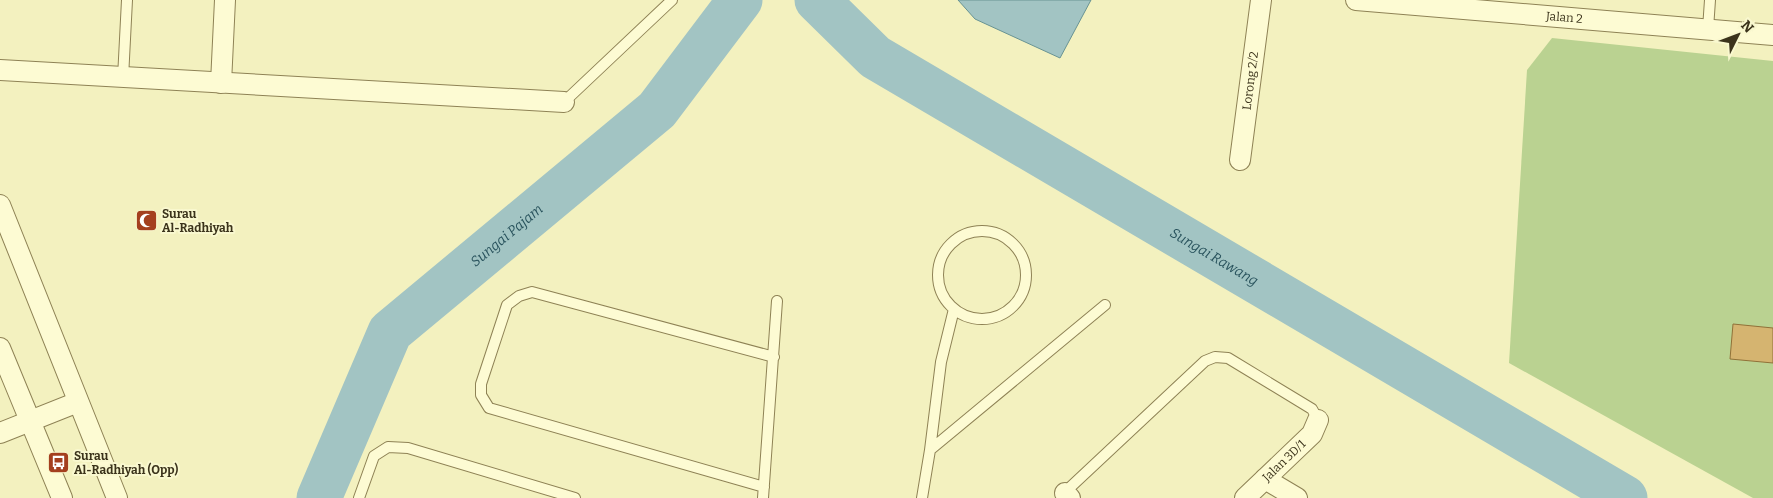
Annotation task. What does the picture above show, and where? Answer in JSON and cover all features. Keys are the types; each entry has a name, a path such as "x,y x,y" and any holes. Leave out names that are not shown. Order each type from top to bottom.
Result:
{"street":[{"path":"221,83 226,0"},
{"name":"Lorong 2/2","path":"1240,160 1261,0"},
{"name":"Jalan 2","path":"1356,0 1442,4 1773,34"},
{"path":"0,70 564,102"},
{"path":"0,205 117,498"},
{"path":"0,348 62,498"},
{"path":"0,433 78,402"},
{"name":"Jalan 3D/1","path":"1245,498 1312,434 1318,420"},
{"path":"1265,479 1297,498"}],"lane":[{"path":"124,78 126,0"},
{"path":"564,102 672,0"},
{"path":"1708,29 1710,0"},
{"path":"988,230 1011,240 1025,261 1026,286 1021,298 1002,315 990,319 965,316 954,309 945,300 938,276 939,263 944,251 963,234 975,231 988,230"},
{"path":"764,487 489,408 481,395 481,384 507,305 519,296 532,292 774,357"},
{"path":"763,498 778,301"},
{"path":"930,450 1105,305"},
{"path":"922,498 941,362 954,309"},
{"path":"1065,496 1204,361 1215,357 1228,358 1312,409 1318,420"},
{"path":"359,498 374,456 388,447 408,448 575,498"}],"green space":[{"path":"1552,38 1773,61 1773,498 1753,498 1509,363 1527,70"}],"water":[{"path":"958,0 1091,0 1060,58 975,19"}],"building":[{"path":"1733,324 1773,328 1773,363 1730,359"}],"waterway":[{"name":"Sungai Pajam","path":"319,498 390,332 657,110 740,0"},
{"name":"Sungai Rawang","path":"817,0 875,57 1625,498"}],"place":[{"name":"Surau Al-Radhiyah","path":"146,221"},
{"name":"Surau Al-Radhiyah (Opp)","path":"58,463"}]}
